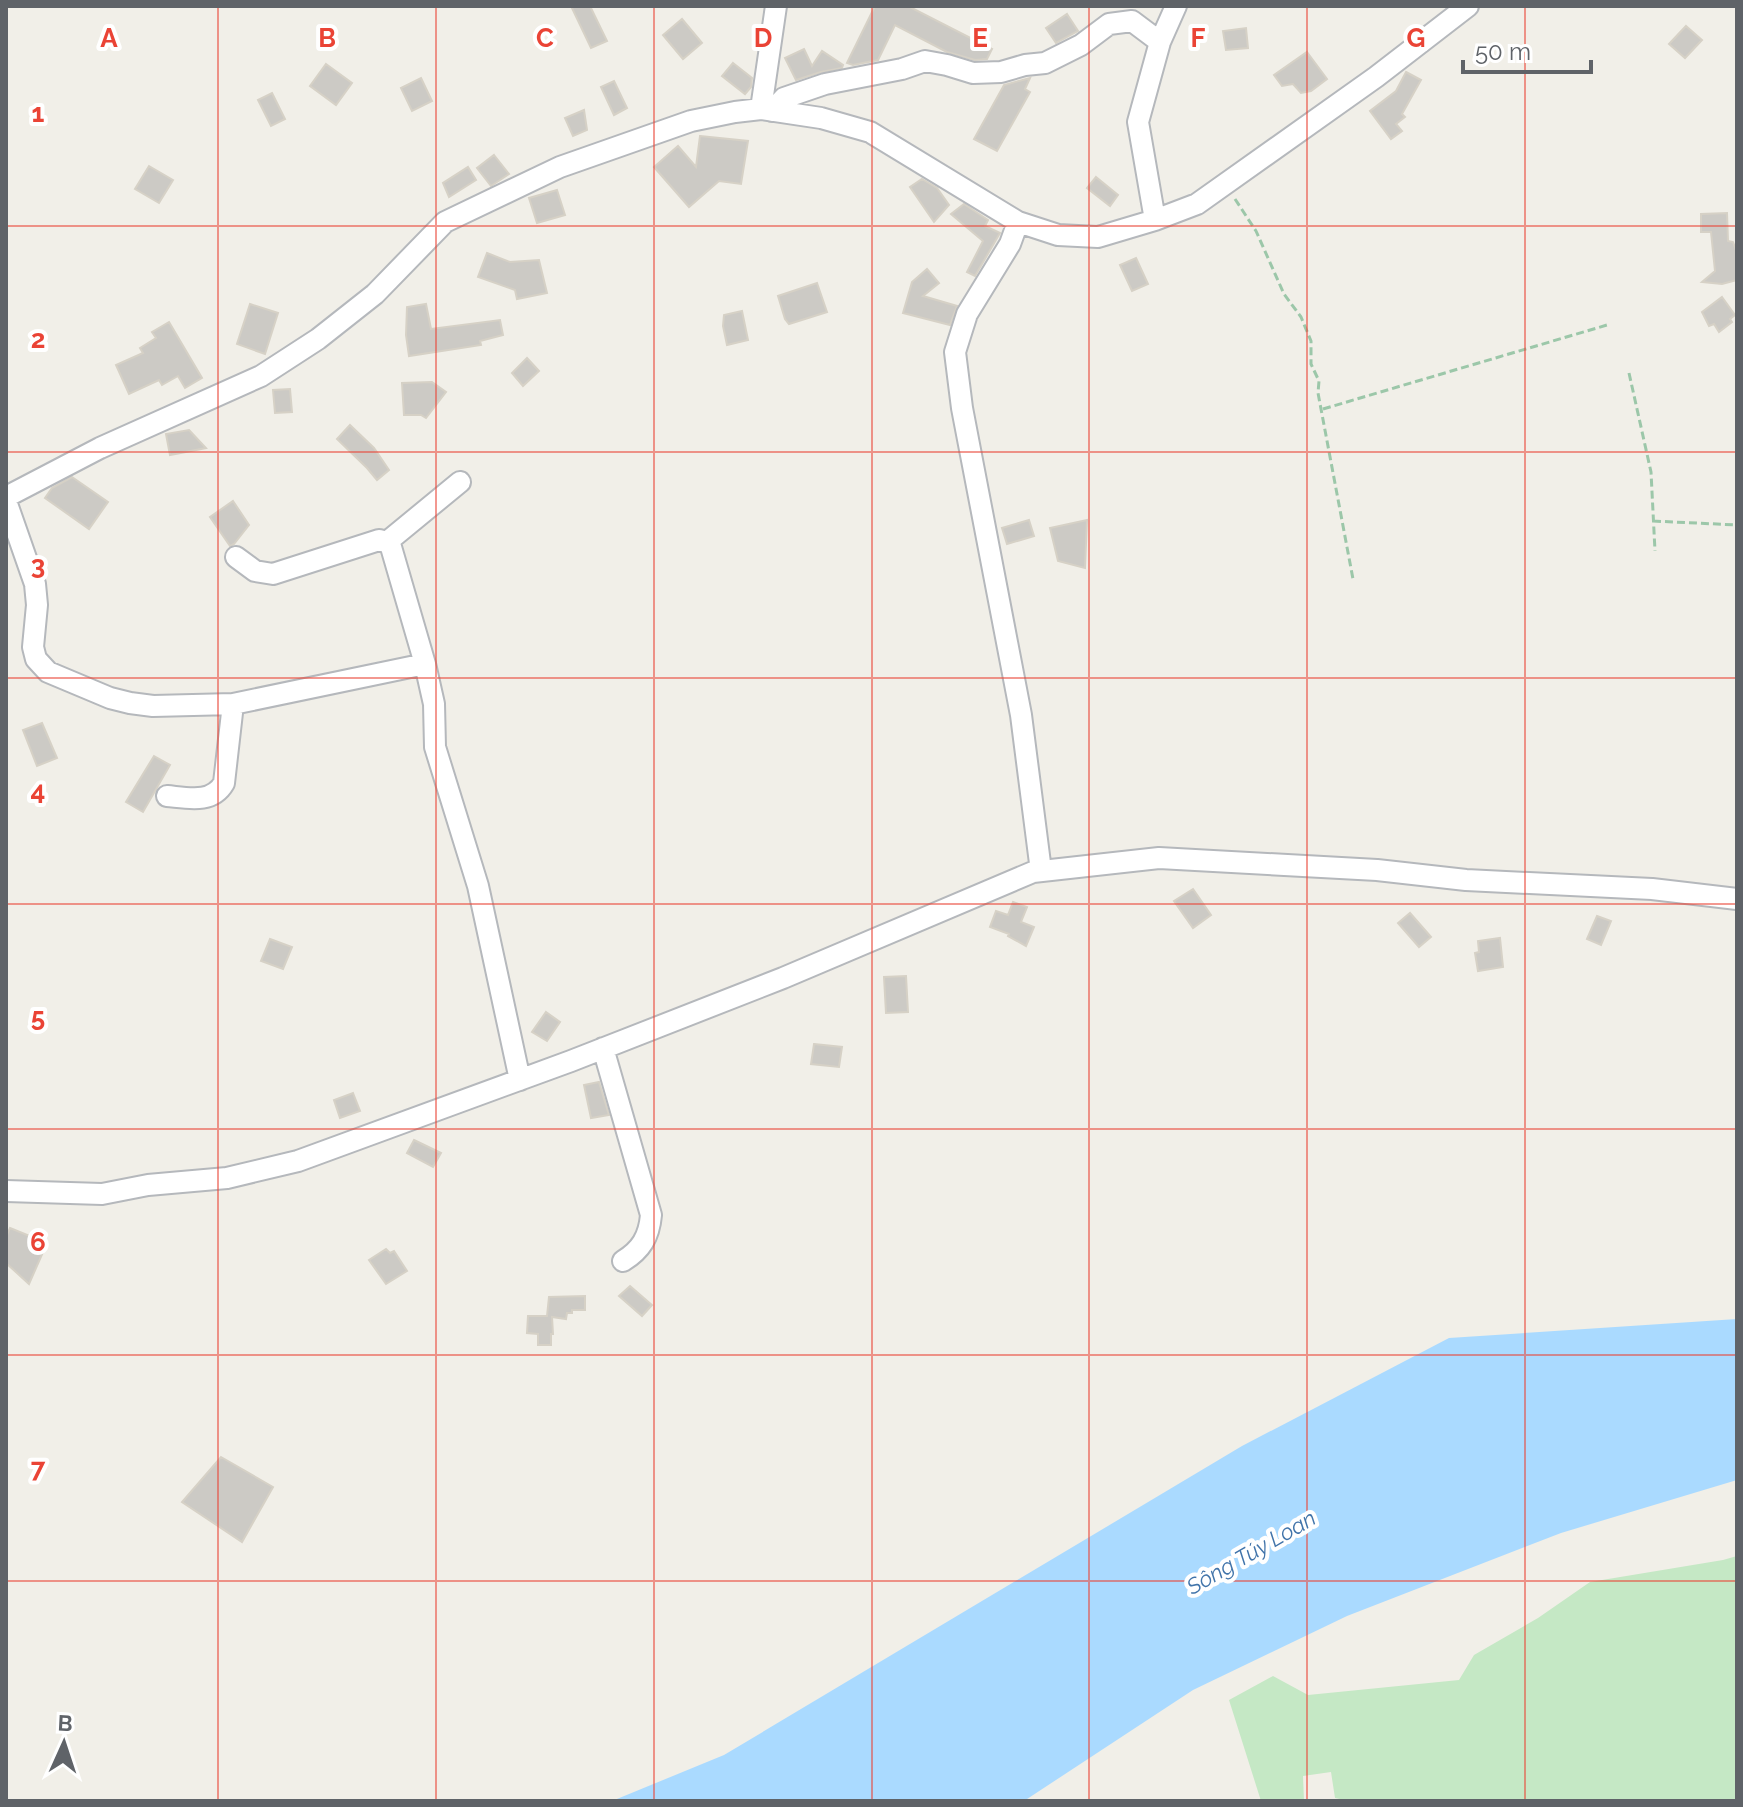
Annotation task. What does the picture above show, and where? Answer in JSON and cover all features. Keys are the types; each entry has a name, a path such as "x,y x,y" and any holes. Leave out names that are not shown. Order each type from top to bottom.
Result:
{"street":[{"path":"767,110 776,6"},
{"path":"1155,220 1138,122 1160,42 1176,6"},
{"path":"425,664 233,704 153,706 110,698 42,668 36,659 33,647 37,605 35,584 6,499 100,448 261,376 318,339 375,294 445,222 560,167 691,121 735,112 767,110 821,118 870,132 1018,222 1058,235 1098,237 1197,204 1376,77 1468,6"},
{"path":"767,110 784,98 825,84 902,69 925,61 973,73 1001,72 1045,63 1081,45 1109,24 1132,21 1160,42"},
{"path":"1018,222 1010,244 967,314 955,352 962,408 1021,715 1041,871"},
{"path":"387,542 460,482"},
{"path":"236,557 255,571 273,574 379,540 391,547 425,664 434,704 435,747 478,886 520,1080"},
{"path":"167,796 201,799 219,792 224,783 233,704"},
{"path":"6,1191 102,1194 148,1185 227,1178 298,1161 520,1080 783,978 1033,872 1159,858 1189,859 1377,870 1466,880 1652,889 1737,899"},
{"path":"603,1048 651,1215 646,1238 623,1261"}],"path":[{"path":"1226,185 1256,231 1284,294 1301,317 1311,341 1311,364 1319,381 1318,393 1353,579"},
{"path":"1322,410 1607,325"},
{"path":"1629,373 1651,472 1655,551"},
{"path":"1653,521 1737,525"}],"green space":[{"path":"1737,1556 1737,1801 1349,1801 1335,1798 1331,1772 1303,1776 1304,1801 1261,1801 1229,1700 1273,1676 1308,1695 1459,1680 1474,1655 1538,1618 1590,1582"}],"water":[{"name":"Sông Túy Loan","path":"1737,1319 1737,1480 1561,1533 1347,1616 1193,1690 1024,1801 612,1801 724,1755 1242,1446 1449,1338"}],"building":[{"path":"571,6 590,6 607,41 591,48"},
{"path":"875,6 908,6 992,49 987,59 975,60 947,52 895,25 878,60 853,65 847,63"},
{"path":"1067,14 1078,31 1056,43 1046,28"},
{"path":"682,19 702,43 683,59 663,35"},
{"path":"1686,26 1702,40 1685,58 1669,44"},
{"path":"1246,28 1248,48 1226,50 1223,31"},
{"path":"804,49 812,66 822,51 843,65 842,68 796,80 785,58"},
{"path":"1307,52 1327,79 1311,91 1301,93 1293,84 1282,86 1274,75"},
{"path":"733,63 752,78 751,87 745,94 722,76"},
{"path":"326,64 352,83 336,105 310,86"},
{"path":"1406,72 1421,80 1402,114 1405,117 1396,124 1402,131 1391,139 1370,111 1396,91"},
{"path":"421,78 432,101 412,111 401,88"},
{"path":"1030,78 1025,89 1030,92 997,151 974,139 1004,85"},
{"path":"614,81 627,108 614,115 601,87"},
{"path":"272,93 285,119 271,126 258,100"},
{"path":"584,110 587,130 573,136 565,118"},
{"path":"700,136 748,141 741,184 719,181 689,207 654,167 678,146 696,167"},
{"path":"494,155 509,174 491,186 477,168"},
{"path":"149,166 173,180 159,203 135,189"},
{"path":"468,167 476,180 449,197 443,183"},
{"path":"1096,177 1118,195 1110,206 1087,188"},
{"path":"922,179 937,188 949,205 934,222 910,187"},
{"path":"557,190 565,215 537,223 529,198"},
{"path":"964,204 988,220 985,226 1000,233 975,276 967,272 983,241 951,214"},
{"path":"1727,213 1728,241 1733,242 1737,253 1737,280 1722,284 1702,282 1715,271 1711,232 1701,232 1701,214"},
{"path":"487,253 510,262 539,260 547,293 517,299 515,290 478,277"},
{"path":"1136,258 1148,284 1132,291 1120,265"},
{"path":"927,269 939,283 923,296 957,306 950,325 903,313 912,282"},
{"path":"817,283 827,312 789,324 778,296"},
{"path":"1722,297 1735,315 1730,319 1732,322 1719,332 1714,324 1709,326 1702,312"},
{"path":"250,304 278,313 265,354 237,344"},
{"path":"426,304 431,329 500,320 503,335 480,341 481,345 409,356 407,307"},
{"path":"742,311 748,340 727,345 724,315"},
{"path":"169,322 202,378 185,388 178,376 162,385 159,380 129,394 116,365 143,353 140,348 156,338 152,332"},
{"path":"527,358 539,371 523,386 512,373"},
{"path":"432,382 446,392 426,418 404,415 402,383"},
{"path":"290,389 292,412 275,413 273,390"},
{"path":"350,425 374,448 389,470 377,480 337,439"},
{"path":"189,430 206,448 170,455 166,434"},
{"path":"72,477 108,502 89,529 45,498 52,488"},
{"path":"233,501 249,525 230,546 210,517"},
{"path":"1029,520 1034,536 1007,544 1002,528"},
{"path":"1087,520 1085,568 1058,561 1050,528"},
{"path":"42,723 57,758 37,766 23,730"},
{"path":"154,756 170,765 143,812 126,802"},
{"path":"1193,889 1211,915 1193,928 1174,901"},
{"path":"1013,902 1027,907 1021,922 1034,927 1026,946 1009,934 990,927 996,911 1008,915"},
{"path":"1410,913 1431,937 1419,947 1398,923"},
{"path":"1597,916 1611,921 1601,945 1587,939"},
{"path":"1500,938 1503,967 1478,971 1475,953 1479,952 1478,941"},
{"path":"270,939 292,947 283,969 261,961"},
{"path":"906,976 908,1012 886,1013 884,977"},
{"path":"546,1012 560,1022 547,1041 532,1032"},
{"path":"814,1044 842,1047 839,1067 811,1064"},
{"path":"599,1082 609,1115 591,1118 584,1085"},
{"path":"353,1093 360,1111 340,1118 334,1100"},
{"path":"414,1140 441,1153 433,1167 407,1153"},
{"path":"10,1228 47,1243 29,1284 6,1263 6,1237"},
{"path":"386,1249 390,1253 394,1251 407,1271 386,1284 369,1260"},
{"path":"630,1286 652,1305 642,1316 619,1296"},
{"path":"585,1296 585,1310 572,1310 572,1313 567,1313 566,1319 552,1317 551,1345 538,1345 538,1334 527,1333 528,1316 547,1316 549,1297"},
{"path":"221,1457 273,1487 242,1542 182,1502"}]}
